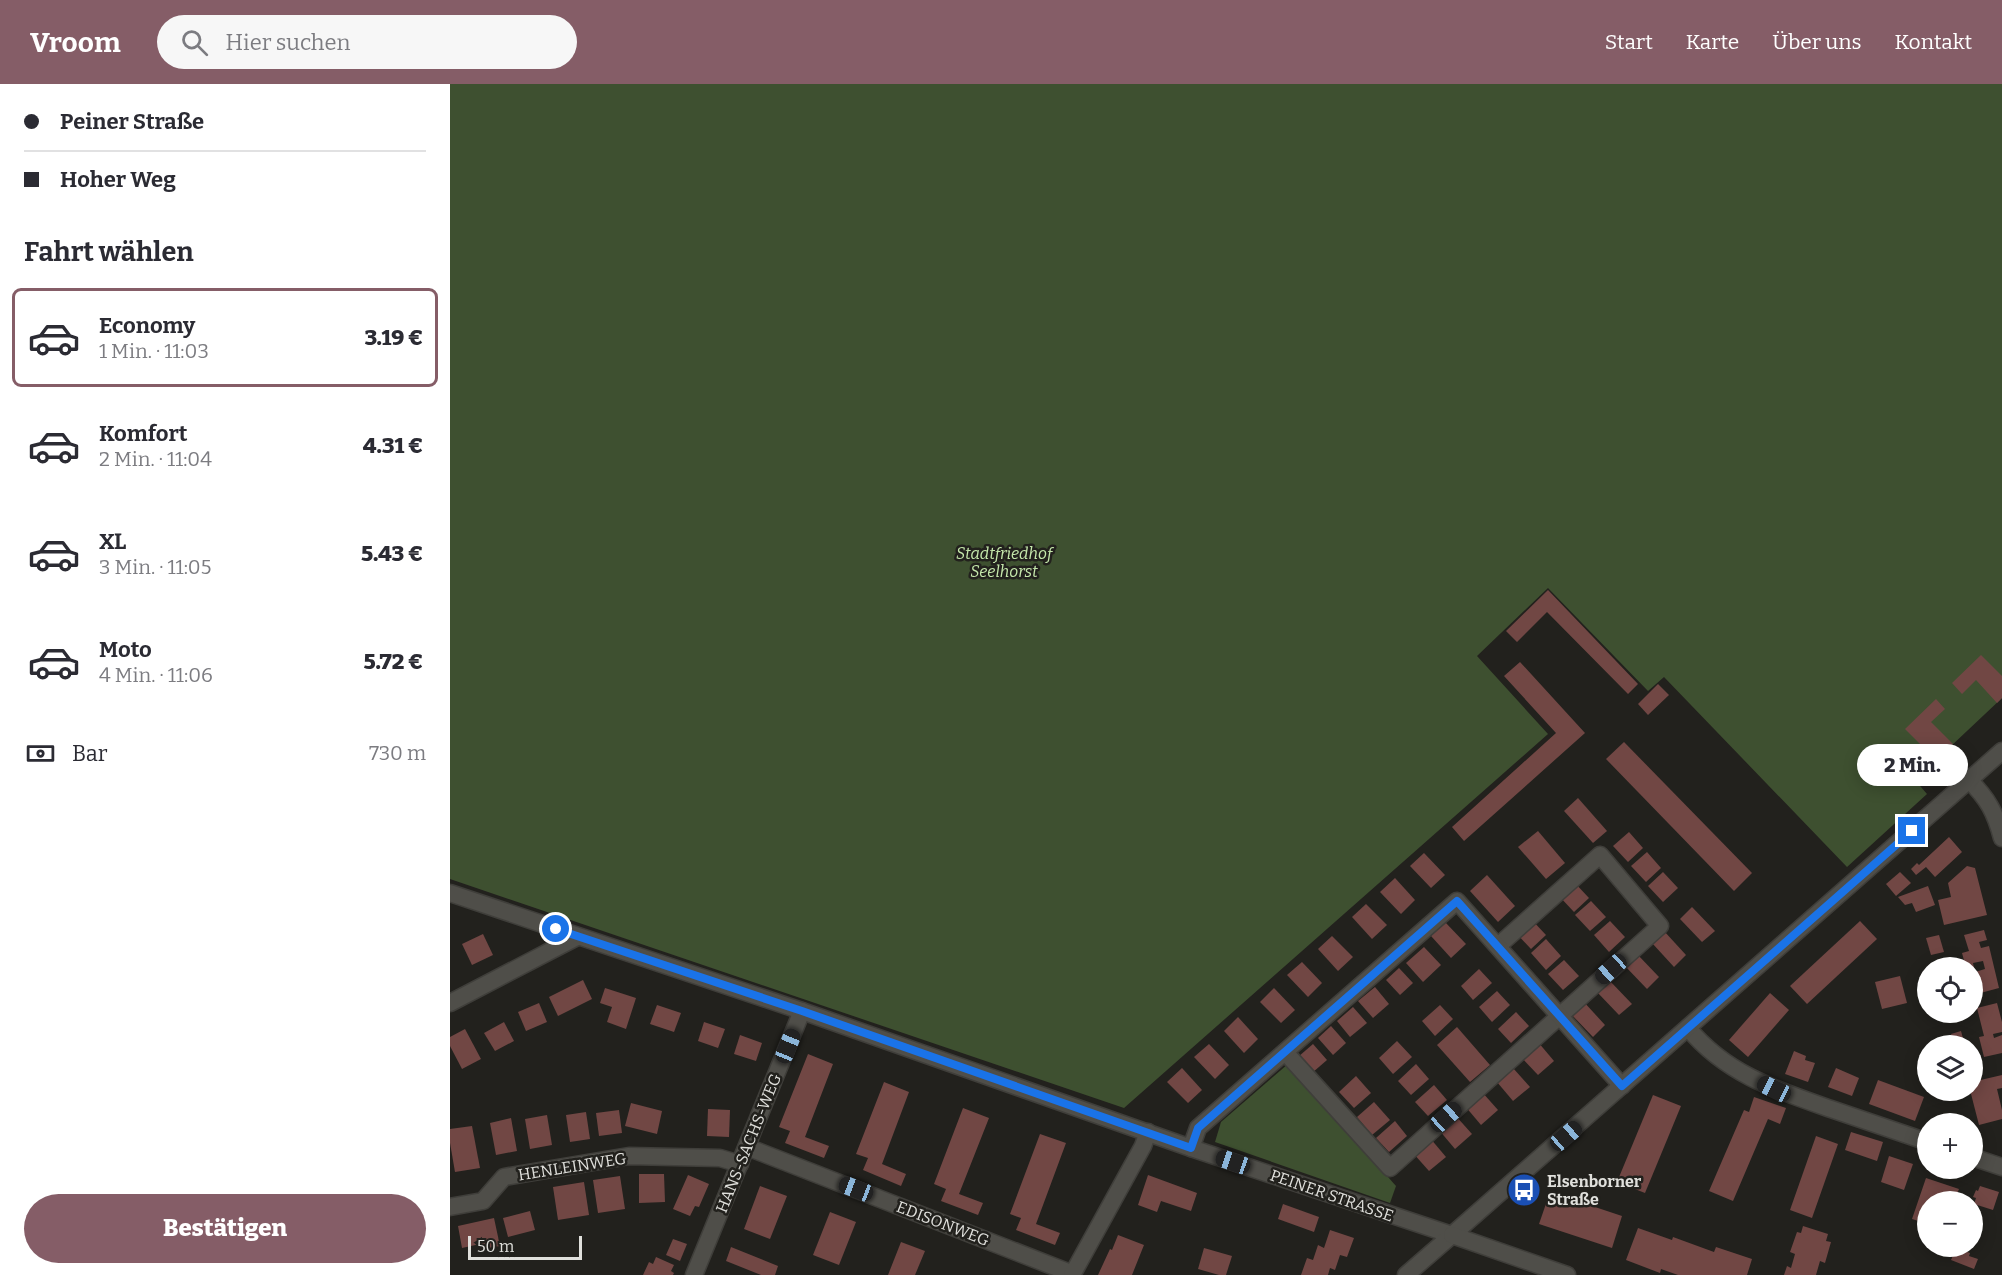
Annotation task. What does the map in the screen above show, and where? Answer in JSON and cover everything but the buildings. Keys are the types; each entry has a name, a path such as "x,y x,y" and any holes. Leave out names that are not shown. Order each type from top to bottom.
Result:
{"street":[{"path":"1406,1275 2002,751"},
{"path":"1969,780 1988,801 1996,815 2002,838"},
{"path":"1285,1052 1390,1168 1660,926 1599,855 1497,946"},
{"name":"PEINER STRASSE","path":"450,893 802,1011 1191,1148 1567,1275"},
{"path":"1191,1148 1198,1128 1457,901 1622,1086"},
{"path":"450,1003 577,937"},
{"name":"HANS-SACHS-WEG","path":"694,1275 802,1011"},
{"path":"1688,1028 1710,1053 1774,1089 1917,1138"},
{"path":"1072,1274 1143,1146 1148,1132"},
{"name":"EDISONWEG","path":"747,1147 1072,1274"},
{"name":"HENLEINWEG","path":"450,1207 483,1201 504,1177 629,1156 720,1158 740,1164"},
{"path":"1983,1161 2002,1167"}],"green space":[{"name":"Stadtfriedhof Seelhorst","path":"450,84 2002,84 2002,698 1915,780 1927,794 1847,867 1664,677 1648,691 1548,588 1477,656 1548,734 1124,1108 450,879"},
{"path":"1288,1064 1396,1186 1390,1203 1215,1142 1221,1122"}],"place":[{"name":"Elsenborner Straße","path":"1524,1190"}],"route":[{"path":"556,929 802,1011 1191,1148 1198,1128 1457,901 1622,1086 1912,831"}]}
